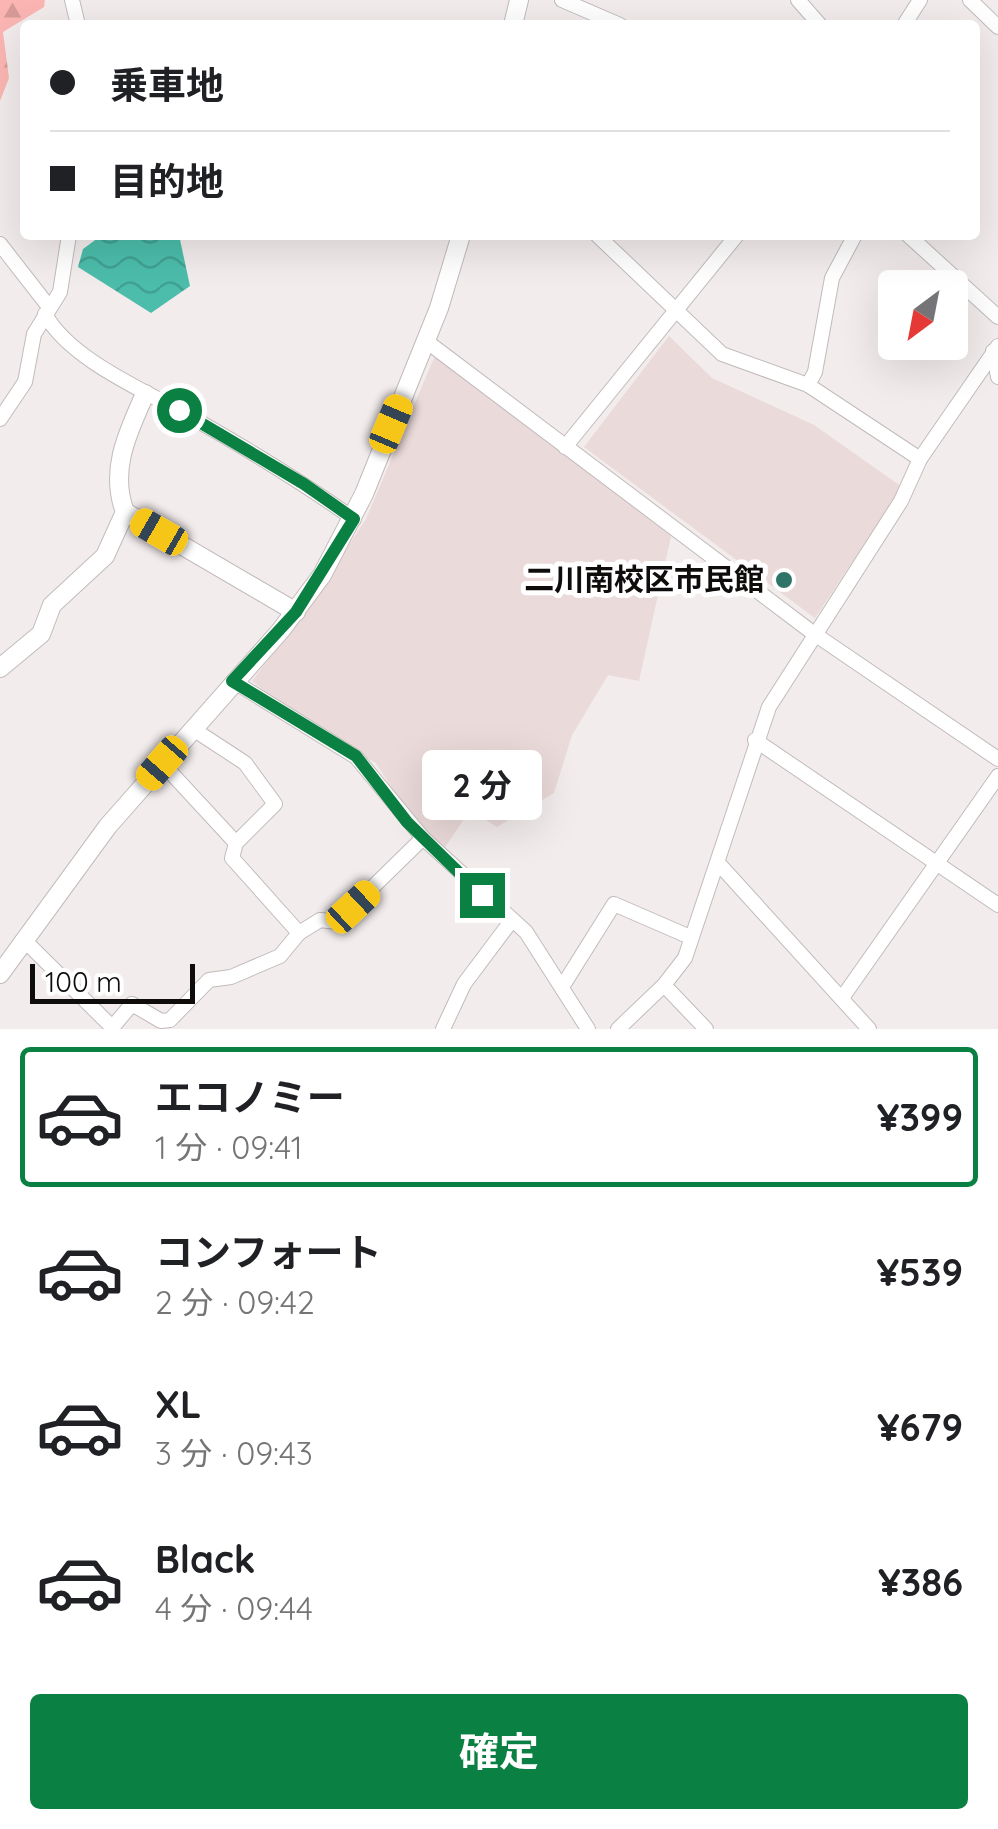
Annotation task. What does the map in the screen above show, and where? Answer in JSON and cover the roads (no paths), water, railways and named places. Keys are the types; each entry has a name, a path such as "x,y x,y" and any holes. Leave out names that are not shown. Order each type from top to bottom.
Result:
{"street":[{"path":"562,0 608,20"},
{"path":"798,0 816,20"},
{"path":"970,0 998,27"},
{"path":"0,419 25,382 34,334 60,292 68,240"},
{"path":"0,974 108,826 296,612 354,519 426,341 459,240"},
{"path":"602,240 722,354 808,385 920,459"},
{"path":"564,447 673,308 733,240"},
{"path":"808,385 816,372 832,278 853,240"},
{"path":"913,240 998,317"},
{"path":"0,244 61,334 145,394 304,484 354,519"},
{"path":"426,341 812,634 998,759"},
{"path":"996,349 998,377"},
{"path":"618,1029 664,985 685,958 719,864 754,740 812,634 901,501 920,459 996,349"},
{"path":"0,668 41,634 52,605 105,556 124,512 120,499 121,449 145,394"},
{"path":"124,512 296,612"},
{"path":"232,681 356,756 423,838 526,932 588,1029"},
{"path":"192,729 245,763 274,804 236,842 232,858 298,933"},
{"path":"754,740 998,905"},
{"path":"162,763 236,842"},
{"path":"842,998 939,866 998,776"},
{"path":"23,939 112,1028 132,1004 161,1022 170,1020 209,980 231,977 280,956 298,933 320,920 337,922 423,838"},
{"path":"719,864 869,1029"},
{"path":"562,987 614,904 690,937"},
{"path":"444,1029 464,984 512,920"},
{"path":"664,985 706,1029"}],"water":[{"path":"95,240 180,240 190,286 151,313 78,267 83,249"}],"place":[{"name":"二川南校区市民館","path":"784,580"}]}
